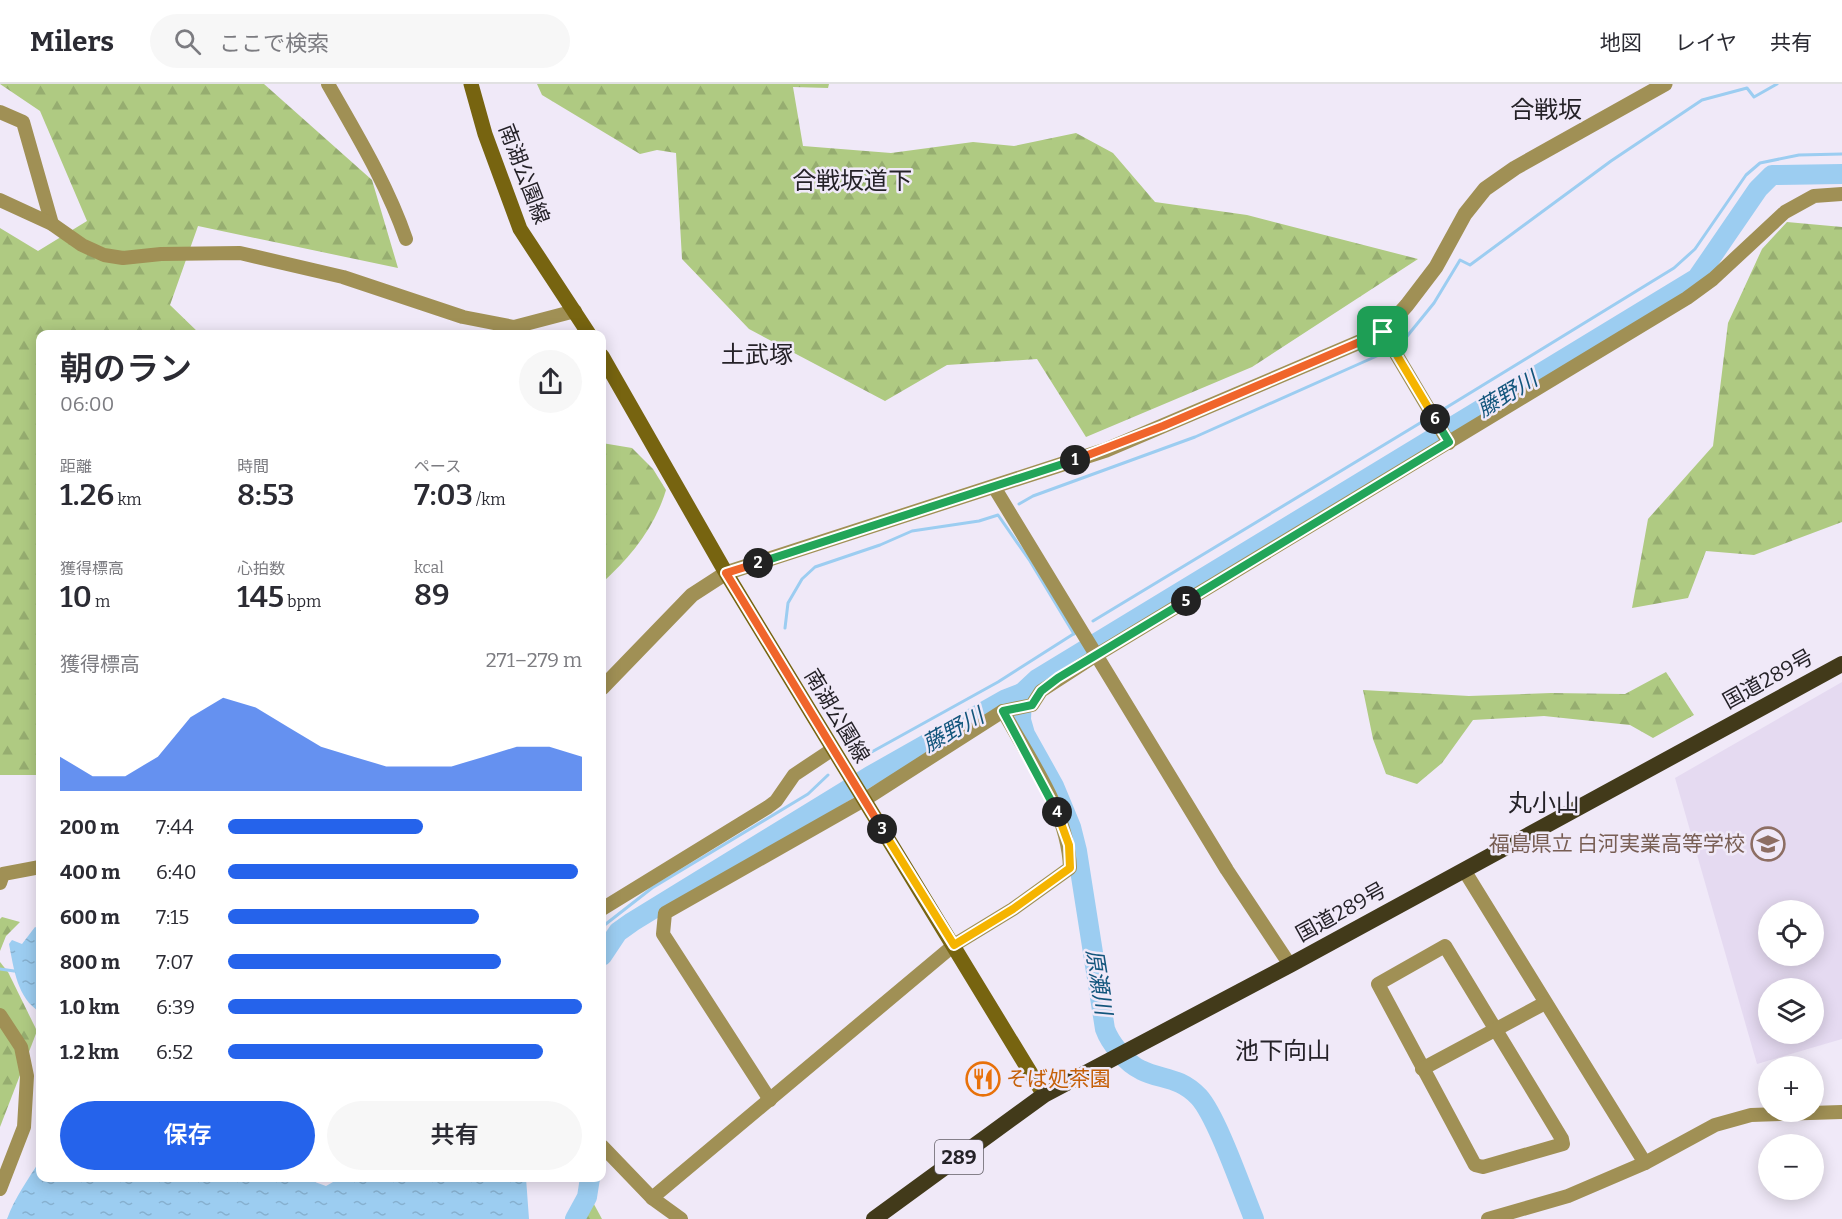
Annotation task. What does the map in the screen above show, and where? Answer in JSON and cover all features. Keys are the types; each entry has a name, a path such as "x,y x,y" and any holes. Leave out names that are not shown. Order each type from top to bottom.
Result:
{"highway":[{"name":"国道289号","path":"874,1219 1044,1095 1290,965 1842,664"}],"main road":[{"name":"南湖公園線","path":"471,84 485,134 520,229 587,330"},
{"name":"南湖公園線","path":"606,363 726,573 1044,1095"}],"street":[{"path":"328,84 381,178 406,239"},
{"path":"606,684 692,595 726,573 1106,450 1383,332 1436,267 1465,214 1485,189 1515,168 1665,84"},
{"path":"0,112 23,122 52,224"},
{"path":"770,1100 663,934 665,913 864,800 1015,708 1036,701 1041,691 1095,656 1687,298 1713,279 1794,206 1814,196 1842,194"},
{"path":"0,200 52,224 82,245 104,255 123,258 160,254 240,254 343,277 463,316 514,327 575,311"},
{"path":"1383,332 1449,442"},
{"path":"994,487 1083,638 1227,870 1290,965"},
{"path":"652,1198 954,945 1013,909 1070,868 1069,845 1061,819 1015,708"},
{"path":"606,907 768,807 776,801 794,775 832,749"},
{"path":"1,876 36,868"},
{"path":"1464,870 1645,1163"},
{"path":"1445,946 1563,1144 1483,1167 1475,1166 1422,1069 1378,984 1445,946"},
{"path":"1422,1069 1494,1028 1545,1003"},
{"path":"0,1015 21,1047 27,1076 24,1126 0,1189"},
{"path":"1488,1219 1568,1196 1645,1163 1715,1125 1751,1115 1842,1112"},
{"path":"606,1150 652,1198 681,1219"}],"shaded area":[{"name":"福島県立 白河実業高等学校","path":"1842,682 1842,1039 1784,1056 1758,1056 1757,1064 1675,778"}],"green space":[{"path":"0,84 264,84 372,180 398,268 198,226 170,305 196,330 36,330 36,775 0,775 0,228 38,251 87,221 40,111"},
{"path":"537,84 829,84 828,88 793,87 803,146 891,153 973,142 1014,146 1076,133 1113,153 1155,202 1247,215 1418,259 1252,367 1086,437 1037,359 947,365 885,401 749,329 682,259 676,153 657,150 640,154 542,95"},
{"path":"1787,222 1842,227 1842,522 1754,555 1706,551 1688,598 1632,608 1648,519 1713,446 1728,323 1762,249"},
{"path":"606,444 632,448 653,469 666,490 648,529 623,563 606,579"},
{"path":"1666,672 1694,715 1653,738 1630,725 1544,716 1473,720 1442,763 1417,784 1386,774 1373,739 1363,690 1469,696 1551,693 1625,694"},
{"path":"2,917 20,922 6,936 0,951 0,919"},
{"path":"0,962 8,972 36,1029 36,1034 0,1127"},
{"path":"589,1195 602,1219 572,1219"}],"water":[{"path":"36,927 36,1009 21,991 9,944 12,940 22,944"},
{"path":"36,1167 36,1182 315,1182 326,1186 333,1182 526,1182 529,1219 7,1219"}],"waterway":[{"path":"1404,340 1434,303 1460,260 1470,265 1611,161 1702,100 1747,88 1754,97 1777,84"},
{"path":"1439,412 1674,268 1695,249 1746,175 1760,163 1799,155 1842,154"},
{"name":"藤野川","path":"606,950 618,932 632,922 870,776 1006,699 1022,693 1037,679 1697,278 1758,189 1772,175 1842,174"},
{"path":"1019,504 1033,496 1195,437 1388,351"},
{"path":"1093,621 1430,417"},
{"path":"785,628 788,603 802,579 815,567 880,545 912,531 979,521 998,515 1030,561 1074,634"},
{"path":"859,759 998,682 1075,633"},
{"name":"原瀬川","path":"1022,693 1021,720 1025,734 1054,786 1071,827 1077,851 1107,1034 1119,1052 1135,1067 1184,1085 1199,1097 1214,1120 1254,1219"},
{"path":"606,924 652,888 808,794 828,775"},
{"path":"0,969 14,971"},
{"name":"藤野川","path":"575,1219 587,1197 589,1182"}],"place":[{"name":"福島県立 白河実業高等学校","path":"1768,844"},
{"name":"そば処茶園","path":"983,1079"}],"district":[{"name":"合戦坂","path":"1546,110"},
{"name":"合戦坂道下","path":"852,181"},
{"name":"土武塚","path":"757,355"},
{"name":"丸小山","path":"1544,803"},
{"name":"池下向山","path":"1283,1051"}],"route":[{"path":"1383,332 1449,442 1058,678 1041,691 1032,705 1015,706 1003,711 1061,819 1069,845 1070,868 1013,909 954,945 726,573 1106,450 1383,332"}]}
